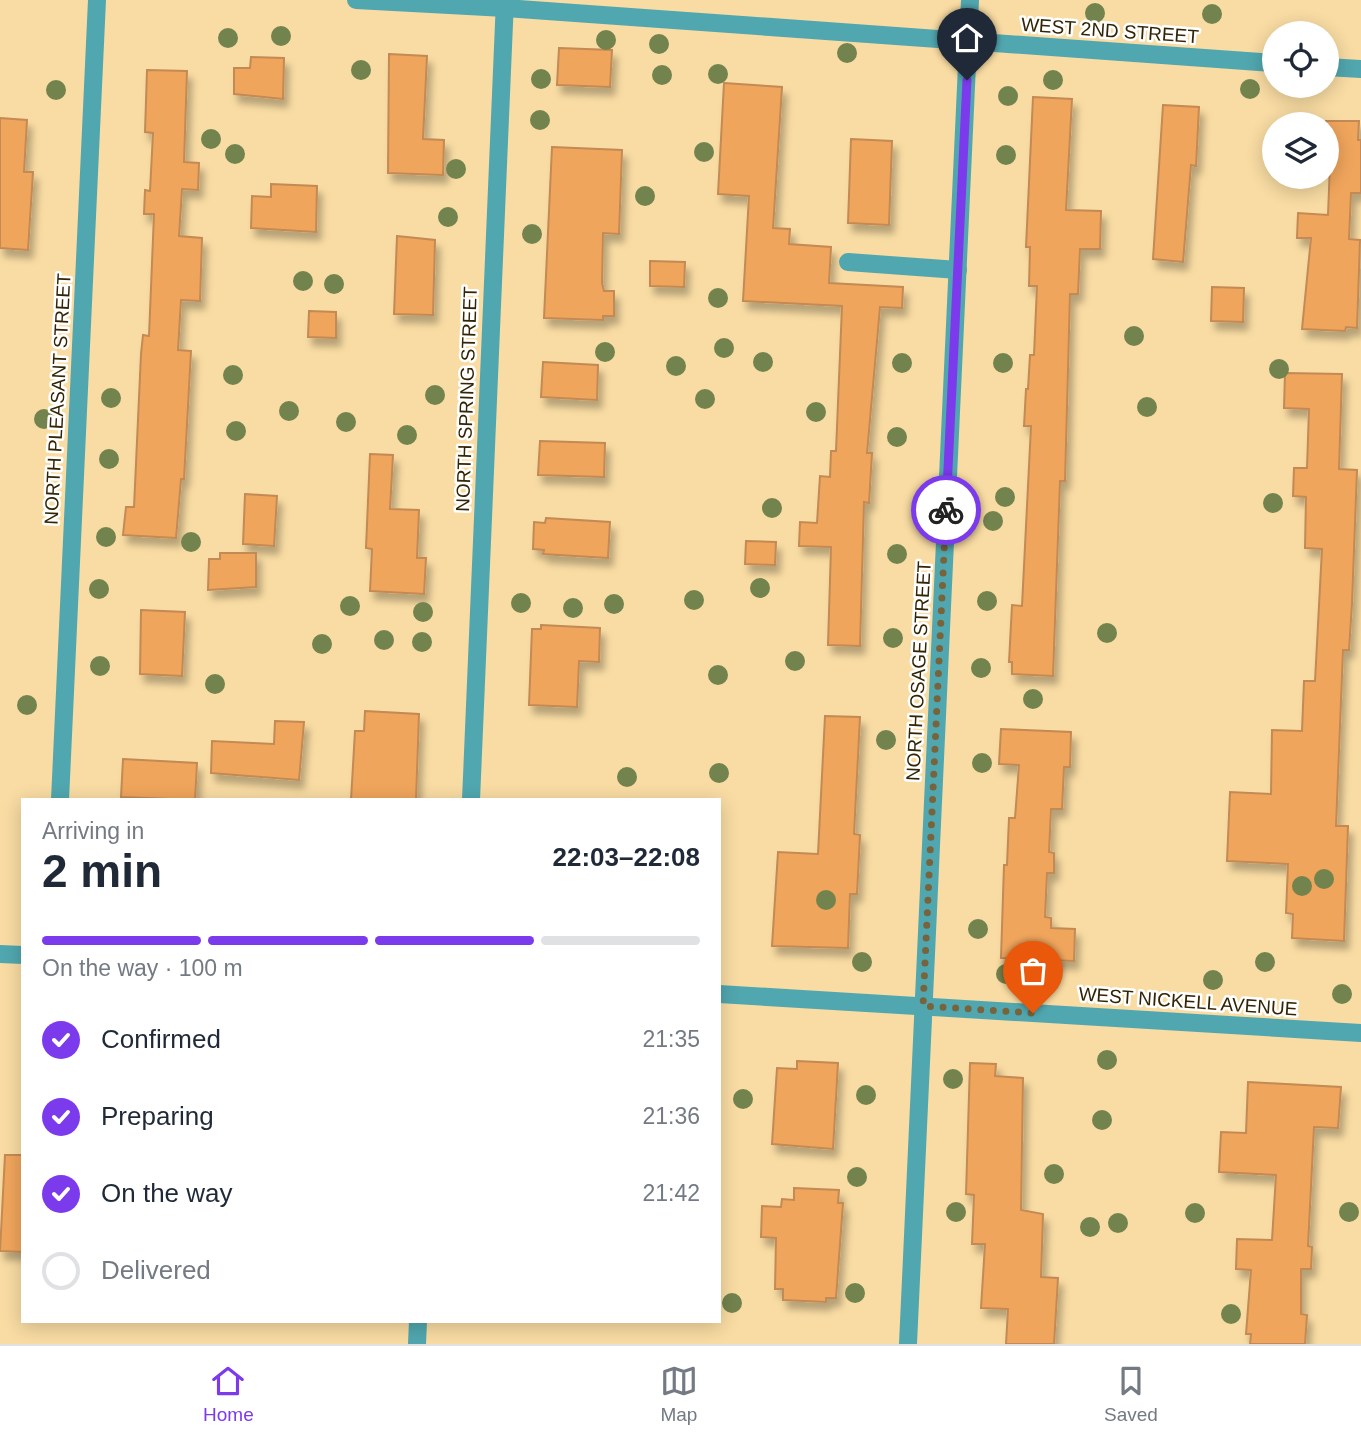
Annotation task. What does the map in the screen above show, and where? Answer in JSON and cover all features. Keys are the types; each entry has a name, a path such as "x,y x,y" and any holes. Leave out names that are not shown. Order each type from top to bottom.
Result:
{"street":[{"name":"NORTH PLEASANT STREET","path":"60,798 97,0"},
{"name":"WEST 2ND STREET","path":"356,0 505,4 1262,62"},
{"name":"NORTH OSAGE STREET","path":"908,1344 970,0"},
{"name":"NORTH SPRING STREET","path":"471,798 505,4"},
{"path":"1339,68 1361,69"},
{"path":"848,262 957,270"},
{"path":"0,954 21,955"},
{"name":"WEST NICKELL AVENUE","path":"721,994 1361,1033"},
{"path":"416,1344 418,1323"}],"building":[{"path":"559,48 612,50 610,87 557,85"},
{"path":"389,54 427,56 423,139 444,140 443,175 388,173"},
{"path":"251,57 284,58 283,99 234,94 234,68 250,68"},
{"path":"147,70 187,71 184,162 199,163 198,190 182,189 179,236 202,238 200,301 181,300 178,350 191,351 184,479 181,479 176,538 123,535 126,507 134,507 141,354 143,335 149,336 154,214 144,214 145,190 150,191 153,133 145,132"},
{"path":"724,83 782,87 773,228 790,229 789,244 831,247 829,283 903,287 902,308 880,307 867,453 872,453 869,503 864,502 860,646 828,645 831,547 799,546 800,522 817,523 820,476 830,477 831,451 836,451 842,306 743,301 749,196 718,194"},
{"path":"1033,97 1072,99 1066,210 1101,211 1100,249 1080,249 1078,294 1070,294 1065,481 1060,481 1053,676 1012,674 1012,662 1009,662 1012,605 1022,606 1031,426 1024,426 1030,355 1034,355 1037,286 1029,286 1030,247 1026,247"},
{"path":"1163,105 1199,107 1196,166 1191,165 1183,262 1153,259"},
{"path":"0,118 27,120 24,172 33,172 28,250 0,248"},
{"path":"1339,121 1359,121 1361,193 1351,193 1349,239 1360,240 1357,328 1346,327 1345,331 1302,329 1311,238 1297,238 1298,213 1328,215 1329,189 1339,189"},
{"path":"851,139 892,141 889,225 848,223"},
{"path":"552,147 622,150 619,234 603,233 602,283 604,291 614,291 614,316 603,316 603,320 544,318"},
{"path":"271,184 317,186 316,232 251,228 252,196 271,197"},
{"path":"397,236 435,240 433,315 394,314"},
{"path":"650,261 685,262 684,287 650,286"},
{"path":"1212,287 1244,288 1243,322 1211,321"},
{"path":"309,311 336,312 336,338 308,337"},
{"path":"543,362 598,365 597,400 541,397"},
{"path":"1285,373 1342,374 1339,469 1357,470 1349,650 1343,650 1336,826 1348,826 1344,941 1292,938 1293,914 1286,913 1288,864 1227,861 1230,792 1271,794 1272,730 1302,731 1304,681 1315,681 1322,549 1305,548 1306,497 1293,496 1294,468 1307,468 1309,409 1284,408"},
{"path":"540,441 605,443 604,477 538,475"},
{"path":"370,454 393,455 390,509 419,510 417,558 426,558 424,594 370,591 372,549 366,548"},
{"path":"245,494 277,496 274,546 243,544"},
{"path":"546,518 610,522 608,558 543,554 544,550 533,549 534,522 545,523"},
{"path":"746,541 776,542 775,565 745,564"},
{"path":"220,553 256,553 256,587 208,590 209,559 220,559"},
{"path":"141,610 185,612 182,676 140,674"},
{"path":"541,625 600,628 599,662 579,661 577,707 529,705 532,629 541,629"},
{"path":"365,711 419,714 416,798 351,798 355,731 364,731"},
{"path":"825,716 860,717 854,834 860,835 857,894 850,894 848,948 772,946 778,852 818,854"},
{"path":"275,721 304,722 299,780 211,773 212,741 274,744"},
{"path":"1001,729 1071,732 1070,767 1064,767 1062,809 1051,809 1049,852 1054,853 1054,873 1047,873 1045,917 1051,918 1051,928 1075,929 1074,961 1001,958 1004,865 1007,865 1009,818 1015,818 1019,765 999,764"},
{"path":"123,759 197,763 195,798 121,797"},
{"path":"797,1061 838,1063 833,1149 772,1144 777,1068 797,1069"},
{"path":"970,1063 996,1064 995,1076 1023,1078 1021,1210 1043,1214 1041,1277 1058,1278 1054,1344 1006,1344 1008,1309 981,1308 985,1244 972,1244 974,1195 966,1194"},
{"path":"1248,1082 1341,1087 1338,1128 1314,1127 1308,1246 1312,1247 1311,1269 1301,1269 1301,1314 1307,1315 1305,1344 1250,1344 1251,1334 1246,1334 1251,1270 1236,1269 1237,1239 1272,1240 1276,1175 1219,1172 1221,1132 1246,1133"},
{"path":"5,1155 21,1155 21,1252 0,1251"},
{"path":"794,1188 839,1190 838,1203 843,1203 836,1298 826,1298 826,1302 783,1300 783,1289 775,1289 776,1238 761,1237 762,1206 781,1207 782,1199 794,1200"}],"way so far":[{"path":"946,510 923,1006 1033,1013"}],"route":[{"path":"946,510 967,80"}]}
